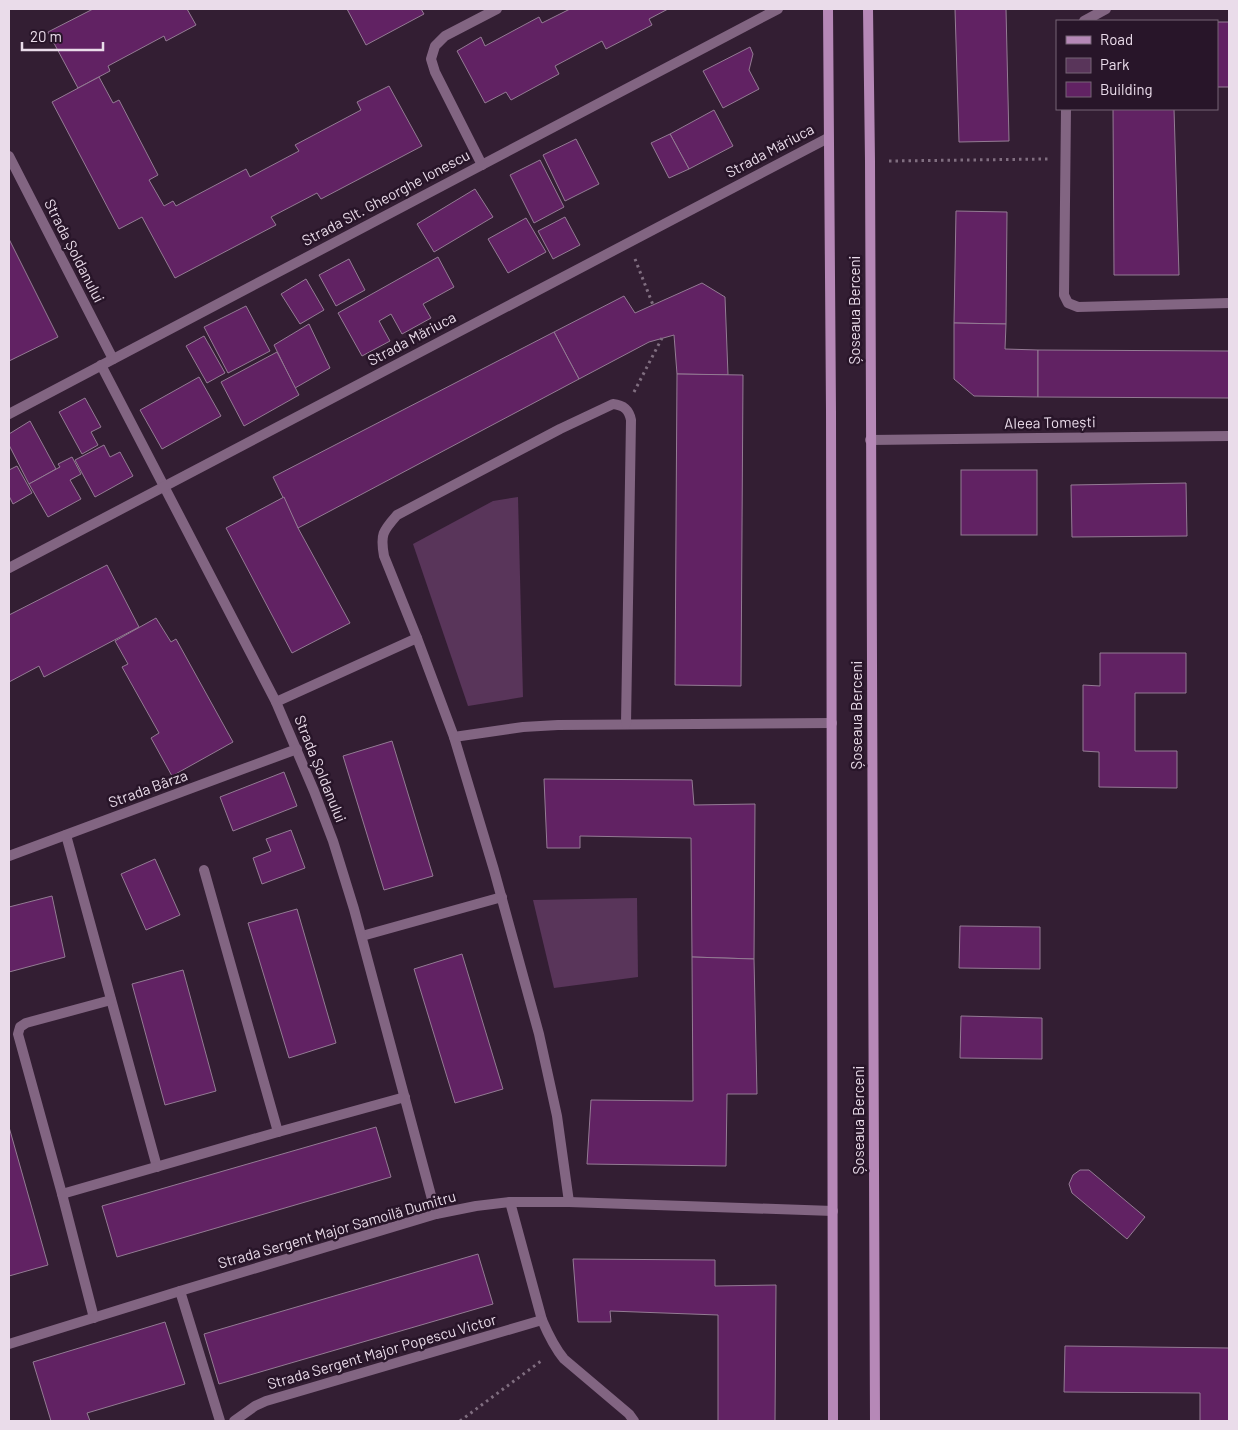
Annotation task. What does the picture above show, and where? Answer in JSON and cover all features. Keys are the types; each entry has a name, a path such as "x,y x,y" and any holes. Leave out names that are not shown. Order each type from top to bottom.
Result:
{"main road":[{"name":"Șoseaua Berceni","path":"828,9 831,411 833,1421"},
{"name":"Șoseaua Berceni","path":"868,9 875,1421"}],"street":[{"path":"482,164 435,72 431,59 435,46 445,36 497,9"},
{"name":"Strada Slt. Gheorghe Ionescu","path":"9,414 778,9"},
{"path":"1086,20 1106,9"},
{"path":"1066,110 1064,295 1068,303 1078,307 1229,303"},
{"name":"Strada Măriuca","path":"9,568 828,138"},
{"name":"Strada Șoldanului","path":"9,156 113,359"},
{"name":"Strada Șoldanului","path":"101,365 276,702 297,749 333,841 362,936 436,1214"},
{"path":"569,1202 555,1107 539,1034 502,897 454,737 384,556 381,542 385,529 397,515 560,429 613,404 620,404 626,408 631,420 626,724"},
{"name":"Aleea Tomești","path":"870,440 1229,436"},
{"path":"276,702 417,638"},
{"path":"454,737 549,725 832,723"},
{"name":"Strada Bârza","path":"9,856 297,749"},
{"path":"66,835 157,1166"},
{"path":"204,870 278,1132"},
{"path":"362,936 502,897"},
{"path":"94,1318 18,1034 20,1027 26,1023 111,1000"},
{"path":"62,1194 405,1097"},
{"path":"510,1202 542,1320 556,1350 629,1414 634,1421"},
{"name":"Strada Sergent Major Samoilă Dumitru","path":"9,1344 436,1214 476,1206 510,1202 569,1202 833,1211"},
{"path":"180,1291 220,1421"},
{"name":"Strada Sergent Major Popescu Victor","path":"234,1421 255,1406 266,1401 542,1320"}],"path":[{"path":"870,161 1066,158"},
{"path":"628,243 653,305"},
{"path":"626,408 662,338"},
{"path":"460,1421 556,1350"}],"green space":[{"path":"518,497 523,697 468,706 413,544 493,501"},
{"path":"637,898 638,977 554,988 533,900"}],"building":[{"path":"93,9 187,9 196,25 166,41 164,36 108,66 110,71 78,88 48,32"},
{"path":"347,9 421,9 424,14 366,45"},
{"path":"570,9 668,9 649,19 652,25 606,49 602,41 555,66 559,74 511,100 506,92 485,103 457,51 481,37 485,46 539,17 542,23"},
{"path":"955,9 1006,9 1009,141 959,142"},
{"path":"1218,22 1229,22 1229,87 1218,87"},
{"path":"750,47 753,54 749,70 759,89 723,108 703,71"},
{"path":"99,77 113,103 119,100 158,175 149,180 164,206 173,201 176,206 246,169 250,177 299,151 295,145 361,110 357,102 389,86 422,146 321,199 317,193 271,217 276,225 175,278 142,217 119,229 52,102"},
{"path":"714,110 733,146 689,169 670,134"},
{"path":"1113,110 1174,110 1179,275 1114,275"},
{"path":"670,134 689,169 669,178 651,143"},
{"path":"576,139 599,184 565,201 543,155"},
{"path":"540,160 564,207 534,223 510,175"},
{"path":"475,189 493,217 434,252 417,224"},
{"path":"956,211 1007,212 1006,324 954,323"},
{"path":"565,217 580,245 553,259 538,231"},
{"path":"526,218 546,252 508,273 488,239"},
{"path":"9,239 58,337 9,361"},
{"path":"438,257 454,287 423,304 431,318 402,334 391,314 379,321 390,341 362,356 338,313"},
{"path":"349,259 365,290 336,306 319,275"},
{"path":"306,279 324,310 300,324 281,294"},
{"path":"702,283 725,297 728,375 677,374 674,335 649,342 579,379 554,332 624,296 635,313"},
{"path":"246,306 270,351 228,373 204,327"},
{"path":"954,323 1006,324 1005,349 1038,350 1038,397 974,396 954,379"},
{"path":"309,324 330,368 295,388 274,345"},
{"path":"554,332 579,379 298,528 273,477"},
{"path":"204,336 225,373 207,383 186,346"},
{"path":"1038,350 1229,351 1229,398 1038,397"},
{"path":"277,352 299,395 244,426 221,382"},
{"path":"677,374 743,375 741,686 675,685"},
{"path":"199,377 221,416 162,449 140,410"},
{"path":"85,398 101,427 91,432 98,445 82,454 59,412"},
{"path":"30,421 56,469 29,484 9,445 9,434"},
{"path":"104,445 110,457 120,452 133,476 95,497 75,460"},
{"path":"72,457 81,474 70,480 81,499 48,517 29,484 60,467 58,464"},
{"path":"17,466 32,493 13,504 9,496 9,470"},
{"path":"961,470 1037,470 1037,535 961,535"},
{"path":"1186,483 1187,536 1072,537 1071,485"},
{"path":"284,497 298,528 350,623 292,653 226,528"},
{"path":"107,565 139,627 44,677 39,666 9,682 9,615"},
{"path":"156,618 171,642 176,639 233,742 172,776 151,738 159,733 122,667 128,664 115,641"},
{"path":"1100,653 1186,653 1186,693 1135,693 1135,751 1177,751 1177,788 1099,787 1099,752 1083,751 1083,685 1100,686"},
{"path":"392,741 433,876 384,890 343,756"},
{"path":"284,772 297,806 233,831 220,797"},
{"path":"544,779 692,780 694,805 755,804 754,959 692,957 691,838 580,836 580,848 547,848"},
{"path":"291,830 305,868 262,884 253,858 271,851 266,839"},
{"path":"155,859 180,915 146,930 121,874"},
{"path":"52,896 65,957 9,972 9,907"},
{"path":"297,909 336,1043 289,1058 248,923"},
{"path":"960,926 1040,927 1040,969 959,968"},
{"path":"462,954 503,1089 455,1103 414,969"},
{"path":"692,957 754,959 757,1094 727,1094 726,1166 587,1164 591,1100 693,1101"},
{"path":"183,970 216,1091 165,1105 132,984"},
{"path":"961,1016 1042,1018 1042,1059 960,1058"},
{"path":"9,1127 48,1265 9,1276"},
{"path":"376,1127 391,1177 117,1257 102,1206"},
{"path":"1080,1170 1089,1170 1145,1217 1127,1239 1072,1193 1069,1184 1073,1175"},
{"path":"478,1254 493,1304 219,1384 204,1334"},
{"path":"573,1259 715,1260 715,1286 776,1285 775,1421 718,1421 718,1315 610,1311 611,1322 578,1322"},
{"path":"165,1322 185,1384 87,1413 90,1421 51,1421 33,1362"},
{"path":"1065,1346 1229,1348 1229,1421 1200,1421 1200,1393 1064,1392"}]}
